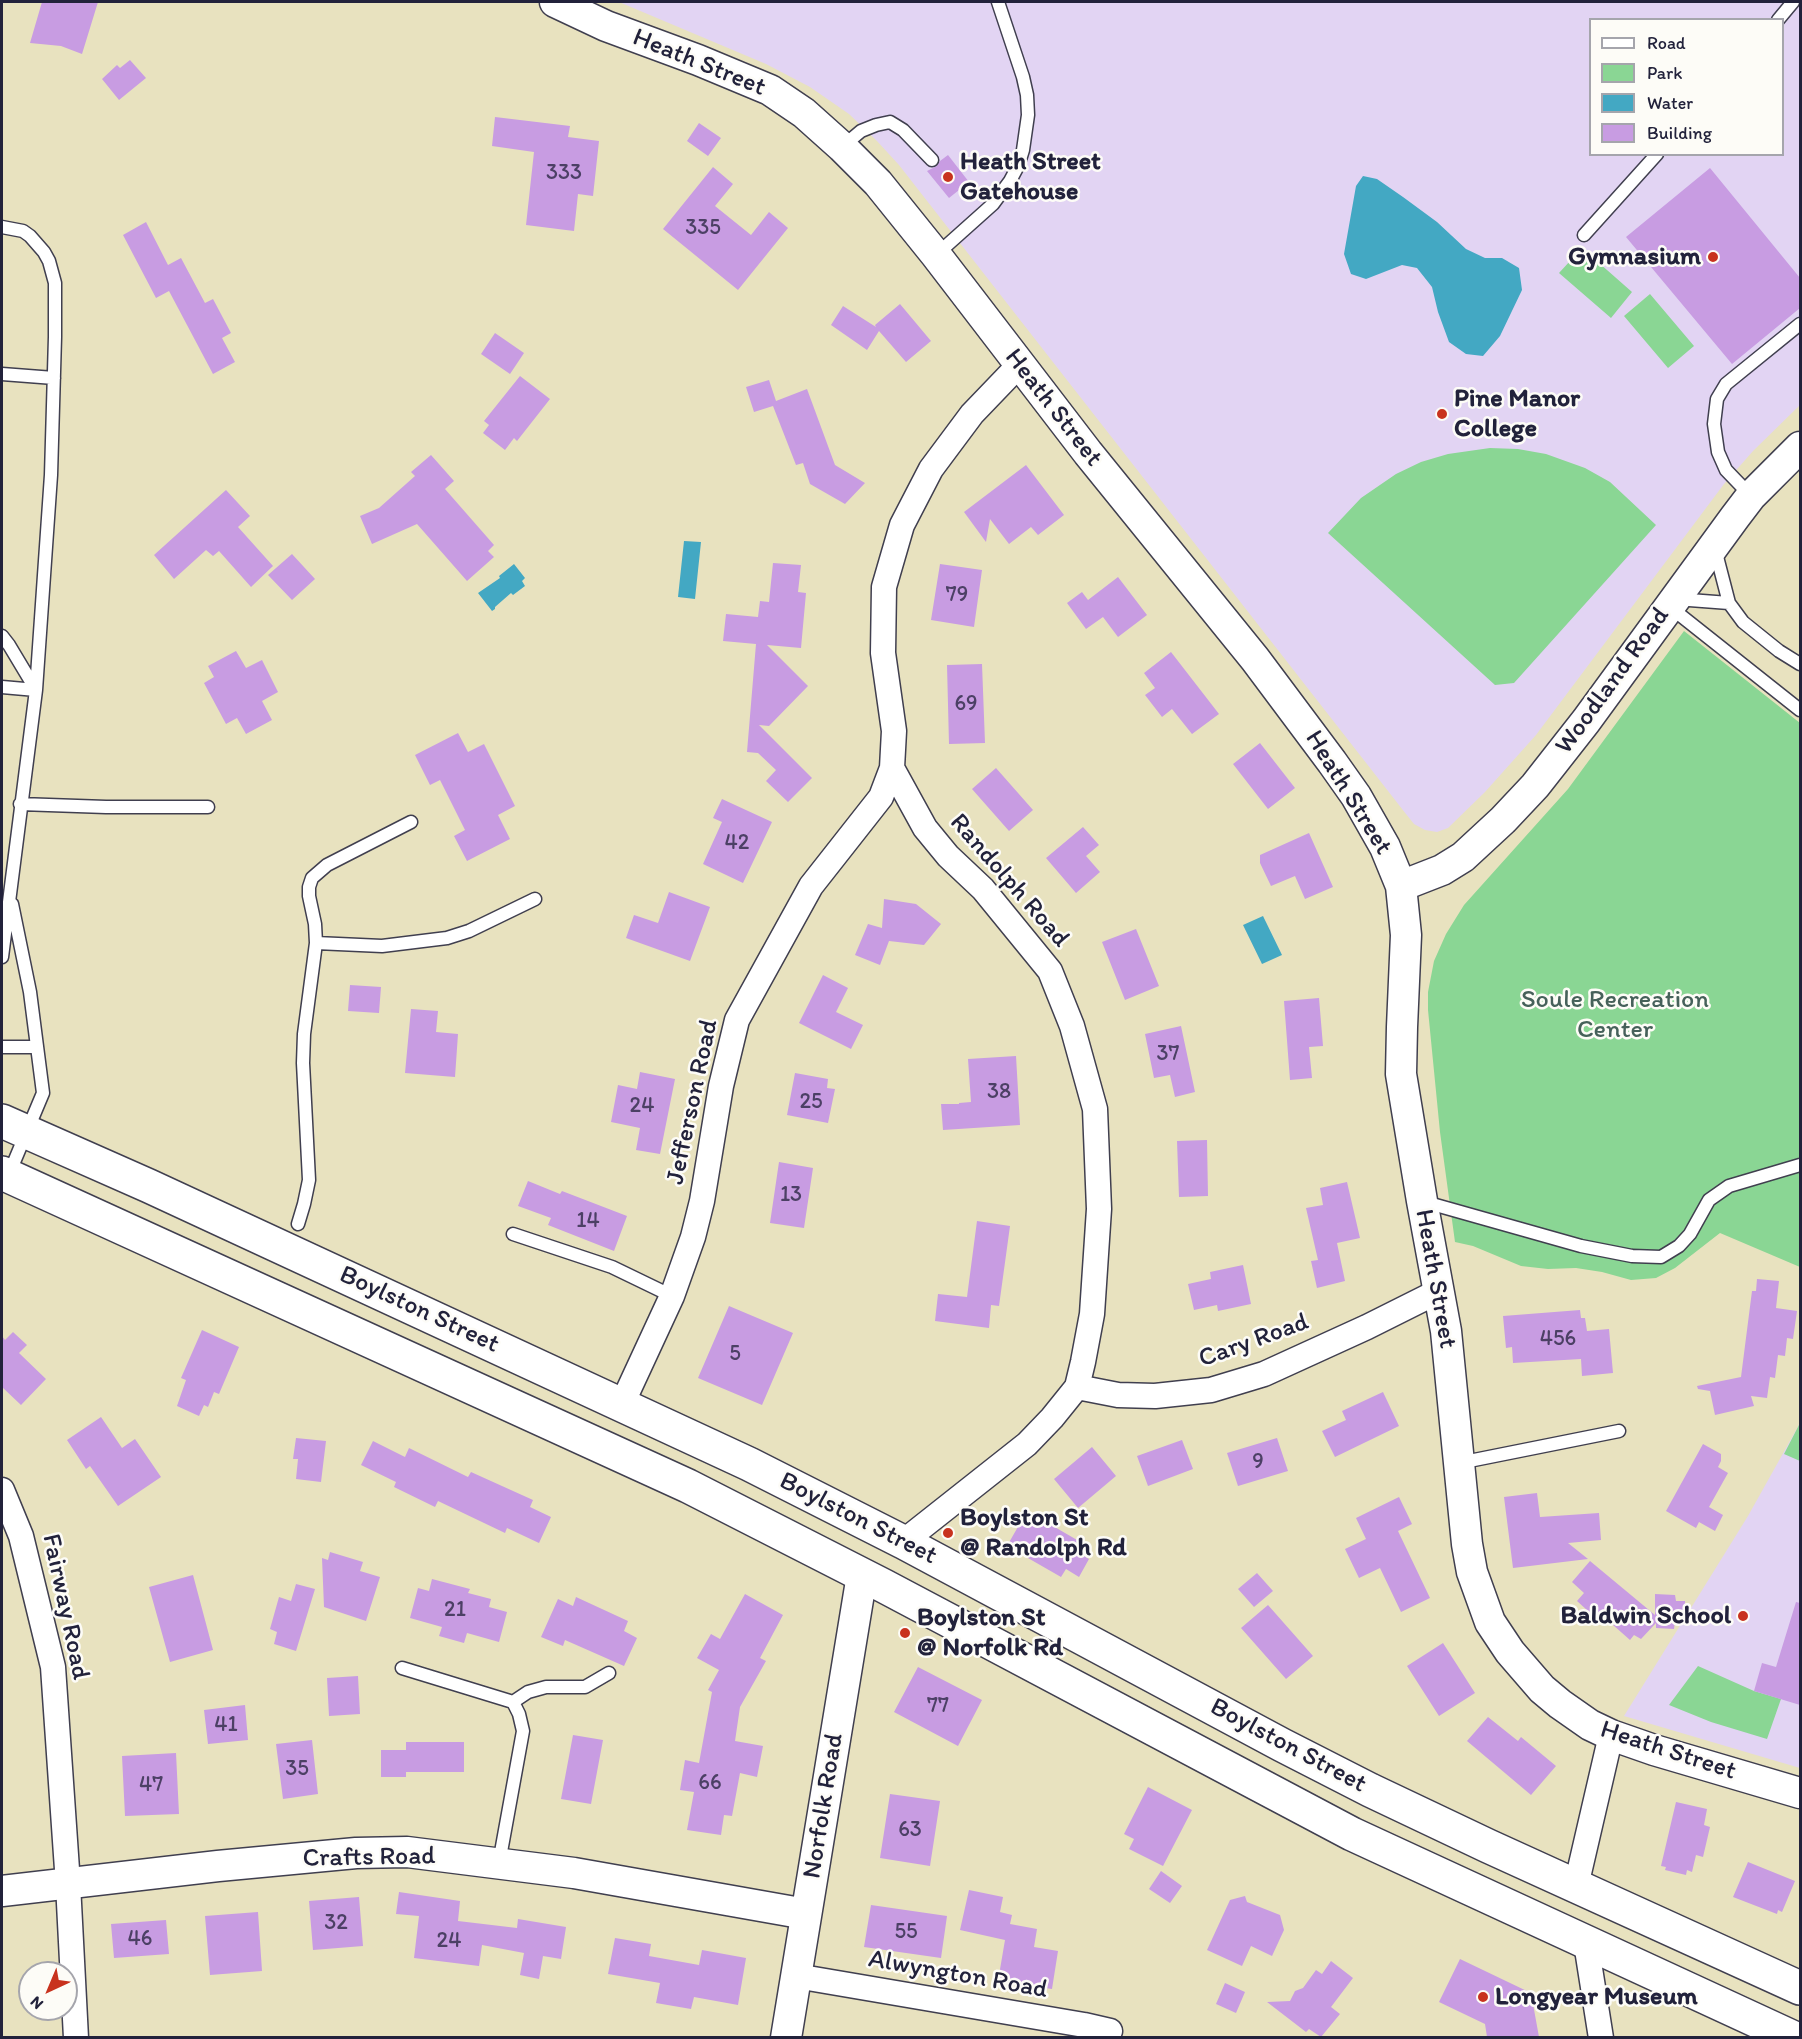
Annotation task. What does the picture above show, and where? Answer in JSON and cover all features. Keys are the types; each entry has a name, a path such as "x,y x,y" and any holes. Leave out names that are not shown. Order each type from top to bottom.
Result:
{"highway":[{"name":"Boylston Street","path":"14,1126 622,1404 789,1483 1407,1808 1800,1988"},
{"name":"Boylston Street","path":"5,1174 678,1482 862,1575 1343,1829 1794,2037"}],"street":[{"name":"Heath Street","path":"555,2 606,27 707,63 770,90 798,108 842,147 878,183 936,255 1088,453 1255,659 1356,796 1385,847 1401,886 1406,935 1401,1074 1439,1291 1454,1400 1467,1544 1475,1582 1490,1622 1510,1652 1542,1689 1574,1715 1611,1735 1800,1793"},
{"path":"892,768 894,731 883,653 884,587 902,525 931,469 972,414 1020,364"},
{"name":"Woodland Road","path":"1401,886 1442,870 1463,857 1535,786 1586,721 1751,496 1800,447"},
{"name":"Jefferson Road","path":"622,1404 672,1296 693,1238 702,1201 721,1086 737,1020 811,886 881,797 892,768"},
{"name":"Randolph Road","path":"892,768 926,828 948,856 997,906 1050,971 1072,1026 1095,1109 1099,1209 1092,1314 1077,1387 1027,1444 903,1542"},
{"name":"Cary Road","path":"1077,1387 1118,1395 1146,1396 1211,1390 1264,1374 1439,1291"},
{"name":"Fairway Road","path":"2,1490 11,1538 53,1667 76,2037"},
{"name":"Norfolk Road","path":"786,2037 862,1575"},
{"path":"1576,1886 1611,1735"},
{"name":"Crafts Road","path":"2,1891 218,1866 356,1853 407,1852 574,1873 806,1914"},
{"path":"1586,1943 1601,2037"},
{"name":"Alwyngton Road","path":"796,1976 1110,2031"}],"lane":[{"path":"936,255 993,204 1014,173 1023,150 1028,115 1023,76 998,2"},
{"path":"1780,18 1793,2"},
{"path":"842,147 861,131 876,124 890,122 903,130 932,160"},
{"path":"1584,235 1655,156"},
{"path":"2,227 23,231 30,236 44,252 55,283 51,475 36,690 2,957"},
{"path":"1751,496 1726,470 1718,452 1714,430 1717,399 1726,384 1800,324"},
{"path":"2,374 54,378"},
{"path":"1714,544 1729,603 1743,622 1779,651 1800,664"},
{"path":"1672,603 1729,603"},
{"path":"1672,603 1800,710"},
{"path":"2,636 36,690"},
{"path":"2,687 36,690"},
{"path":"20,804 208,807"},
{"path":"298,1224 309,1180 303,1064 304,1034 316,944 315,924 309,896 312,878 327,865 411,822"},
{"path":"5,1174 14,1126 43,1093 30,992 10,894"},
{"path":"316,944 382,946 447,938 469,931 535,899"},
{"path":"2,1047 37,1047"},
{"path":"1422,1201 1581,1246 1632,1256 1661,1257 1679,1246 1690,1234 1709,1200 1729,1186 1800,1165"},
{"path":"513,1234 612,1267 672,1296"},
{"path":"1458,1464 1619,1431"},
{"path":"402,1668 513,1702 519,1714 523,1731 498,1863"},
{"path":"513,1702 528,1692 546,1687 585,1687 609,1673"}],"shaded area":[{"name":"Pine Manor College","path":"619,2 1800,2 1800,405 1753,451 1724,484 1536,735 1485,792 1448,828 1437,832 1425,830 1414,824 1406,814 899,165 849,114 810,87 766,64"},
{"name":"Baldwin School","path":"1800,1423 1800,1768 1624,1716 1748,1516"}],"green space":[{"path":"1582,248 1632,292 1611,318 1559,273"},
{"path":"1650,294 1694,346 1668,368 1624,316"},
{"path":"1490,448 1518,449 1546,454 1585,468 1610,482 1656,525 1514,683 1495,685 1328,533 1361,498 1396,474 1421,462 1448,454"},
{"name":"Soule Recreation Center","path":"1684,631 1800,723 1800,1267 1720,1233 1675,1268 1656,1278 1631,1280 1576,1268 1548,1269 1521,1266 1473,1246 1455,1242 1440,1132 1428,1010 1428,992 1434,961 1446,934 1464,905 1568,789"},
{"path":"1800,1423 1800,1461 1784,1454"},
{"path":"1698,1666 1754,1691 1781,1699 1767,1739 1711,1722 1669,1705"}],"water":[{"path":"1363,176 1377,179 1403,197 1437,222 1466,249 1485,258 1502,258 1519,268 1522,290 1500,336 1483,356 1466,354 1449,342 1432,287 1417,268 1402,265 1366,279 1351,274 1344,254 1356,186"},
{"path":"684,541 701,542 695,599 678,597"},
{"path":"514,564 525,578 522,581 525,586 513,595 511,593 492,611 478,593 500,578 499,576"},
{"path":"1263,916 1282,955 1262,964 1243,925"}],"building":[{"path":"42,2 98,2 82,54 61,46 30,43"},
{"path":"130,60 146,78 119,100 102,79 117,65 120,68"},
{"path":"495,117 570,126 568,137 599,141 593,196 578,194 574,231 526,225 534,152 492,146"},
{"path":"699,123 721,138 708,156 687,141"},
{"name":"Heath Street Gatehouse","path":"948,155 969,182 949,198 927,171 937,166"},
{"path":"713,167 733,184 715,206 751,235 769,212 788,228 738,290 663,229"},
{"name":"Gymnasium","path":"1710,168 1800,278 1800,308 1732,364 1626,237"},
{"path":"146,222 168,265 181,258 205,303 213,299 231,333 222,338 235,362 213,374 169,291 156,298 123,235"},
{"path":"900,304 931,341 906,362 879,331 867,350 831,325 843,306 876,327 875,325"},
{"path":"495,333 524,353 510,374 481,354"},
{"path":"520,376 550,399 517,441 514,438 505,450 483,433 489,425 484,421"},
{"path":"769,380 776,401 807,389 835,465 865,483 845,504 810,484 803,463 796,465 773,406 754,412 746,387"},
{"path":"431,455 454,481 445,489 494,545 488,551 494,557 467,581 417,524 372,544 360,516 379,508 415,476 411,472"},
{"path":"1026,465 1064,515 1038,535 1031,527 1009,544 990,519 986,542 964,512"},
{"path":"226,490 250,516 238,527 273,566 251,587 219,551 213,556 206,550 174,579 154,555"},
{"path":"292,554 315,579 292,600 268,575"},
{"path":"773,563 801,565 798,592 806,593 801,648 767,645 808,686 769,726 759,725 812,778 788,802 766,781 776,770 758,753 747,752 756,644 723,641 726,614 758,617 760,601 769,602"},
{"path":"940,564 982,570 974,627 931,620"},
{"path":"1118,577 1147,615 1118,637 1103,617 1086,629 1067,603 1082,592 1088,600"},
{"path":"236,651 246,668 262,660 278,692 262,701 272,720 246,734 237,718 226,724 204,683 214,677 208,666"},
{"path":"1171,652 1219,714 1192,734 1172,709 1162,717 1145,695 1155,688 1144,673"},
{"path":"982,664 985,743 949,744 947,665"},
{"path":"458,733 468,752 484,744 515,806 498,815 510,839 467,861 454,836 465,830 440,780 430,785 415,755"},
{"path":"1260,743 1295,788 1268,809 1233,764"},
{"path":"996,768 1033,810 1009,831 972,789"},
{"path":"722,799 772,822 743,883 703,864 722,822 713,818"},
{"path":"1083,827 1099,845 1086,856 1100,872 1076,893 1046,858"},
{"path":"1309,833 1333,887 1305,899 1295,876 1271,886 1260,863 1260,855"},
{"path":"669,892 710,907 690,961 626,938 634,915 658,923"},
{"path":"884,899 916,904 941,924 924,945 889,941 880,965 855,955 868,924 882,928"},
{"path":"1136,929 1159,986 1125,1000 1102,942"},
{"path":"823,975 848,988 836,1012 863,1025 851,1049 799,1023"},
{"path":"350,985 381,987 379,1013 348,1011"},
{"path":"1319,998 1323,1046 1309,1047 1312,1078 1290,1080 1284,1001"},
{"path":"411,1009 438,1011 436,1032 458,1034 455,1077 405,1073"},
{"path":"1181,1026 1195,1092 1175,1097 1170,1075 1154,1078 1145,1034"},
{"path":"1016,1056 1020,1125 943,1130 941,1104 971,1102 968,1059"},
{"path":"640,1072 675,1079 660,1154 636,1150 640,1128 611,1122 618,1085 637,1089"},
{"path":"795,1073 828,1079 827,1088 835,1089 828,1123 787,1115"},
{"path":"1207,1140 1208,1196 1179,1197 1177,1141"},
{"path":"779,1162 813,1168 804,1228 770,1223"},
{"path":"528,1181 560,1194 562,1191 627,1216 614,1251 548,1225 551,1218 518,1206"},
{"path":"1347,1182 1360,1238 1337,1243 1345,1281 1317,1288 1311,1261 1318,1260 1306,1208 1323,1205 1320,1188"},
{"path":"977,1221 1010,1226 999,1306 991,1305 989,1328 935,1321 938,1294 967,1297"},
{"path":"1243,1265 1251,1304 1218,1311 1217,1305 1194,1310 1188,1284 1211,1279 1210,1272"},
{"path":"1757,1279 1779,1281 1776,1308 1797,1311 1793,1339 1787,1338 1785,1356 1778,1355 1775,1378 1770,1377 1767,1398 1751,1396 1754,1406 1715,1415 1710,1391 1698,1389 1697,1386 1741,1377 1752,1291 1756,1291"},
{"path":"729,1306 793,1333 762,1405 698,1378"},
{"path":"1580,1310 1581,1318 1585,1318 1587,1331 1609,1329 1613,1373 1582,1376 1581,1359 1513,1363 1512,1347 1506,1348 1503,1316"},
{"path":"202,1330 239,1347 219,1394 214,1392 208,1407 204,1405 199,1416 177,1406 186,1380 181,1378"},
{"path":"13,1332 27,1345 19,1353 46,1379 21,1405 2,1387 2,1336 5,1340"},
{"path":"1383,1392 1399,1426 1335,1457 1322,1431 1346,1420 1342,1411"},
{"path":"101,1417 122,1448 135,1439 161,1477 118,1506 90,1466 86,1469 67,1440"},
{"path":"296,1438 326,1441 321,1482 296,1479 298,1459 293,1459"},
{"path":"1277,1438 1288,1471 1238,1486 1227,1453"},
{"path":"1182,1440 1193,1469 1148,1486 1137,1456"},
{"path":"373,1441 405,1457 409,1448 468,1477 471,1472 533,1500 530,1507 551,1517 539,1543 507,1528 505,1533 438,1501 435,1507 394,1487 396,1482 361,1465"},
{"path":"1703,1444 1721,1454 1718,1467 1728,1473 1709,1507 1723,1515 1715,1531 1699,1522 1696,1528 1666,1511"},
{"path":"1092,1447 1116,1476 1078,1508 1054,1479"},
{"path":"1537,1493 1540,1517 1599,1513 1601,1540 1568,1543 1588,1559 1513,1568 1504,1497"},
{"path":"1399,1497 1412,1524 1398,1531 1430,1598 1401,1612 1380,1568 1359,1578 1345,1549 1366,1539 1356,1518"},
{"path":"1027,1511 1084,1544 1079,1553 1089,1559 1079,1577 1066,1569 1061,1577 1007,1546"},
{"path":"330,1552 363,1562 360,1571 380,1577 366,1621 324,1607 322,1558 328,1560"},
{"path":"1590,1561 1655,1615 1655,1594 1675,1595 1676,1601 1685,1601 1686,1620 1675,1621 1674,1629 1656,1628 1656,1623 1641,1639 1634,1635 1630,1640 1604,1617 1600,1622 1577,1601 1584,1593 1572,1582"},
{"path":"1257,1573 1273,1591 1254,1607 1238,1589"},
{"path":"193,1575 213,1650 170,1662 149,1587"},
{"path":"432,1579 470,1589 468,1593 491,1599 489,1607 507,1612 499,1642 467,1633 464,1643 439,1636 442,1627 410,1618 418,1588 429,1591"},
{"path":"296,1584 315,1589 296,1651 274,1644 277,1632 270,1629 279,1597 291,1601"},
{"path":"745,1594 783,1615 760,1658 766,1661 740,1707 735,1741 763,1746 757,1777 740,1773 732,1816 724,1815 721,1835 687,1830 694,1792 680,1790 685,1760 699,1763 712,1692 708,1690 719,1670 697,1658 711,1634 720,1639"},
{"path":"576,1597 628,1621 624,1631 637,1638 624,1666 565,1640 563,1646 541,1637 558,1599 573,1606"},
{"name":"Baldwin School","path":"1796,1602 1800,1603 1800,1705 1754,1691 1762,1663 1776,1667"},
{"path":"1268,1605 1313,1656 1286,1679 1241,1628"},
{"path":"1443,1643 1475,1693 1439,1716 1407,1666"},
{"path":"918,1667 982,1700 958,1746 894,1712"},
{"path":"358,1676 360,1714 329,1716 327,1678"},
{"path":"245,1705 248,1740 208,1744 204,1710"},
{"path":"1488,1717 1518,1741 1521,1737 1556,1766 1531,1795 1467,1741"},
{"path":"573,1735 603,1740 591,1804 561,1799"},
{"path":"312,1740 318,1794 283,1799 276,1744"},
{"path":"406,1742 464,1742 464,1772 406,1772 406,1777 381,1777 381,1750 406,1750"},
{"path":"176,1753 179,1814 125,1816 122,1756"},
{"path":"1148,1787 1192,1810 1163,1866 1129,1849 1134,1839 1124,1834"},
{"path":"890,1794 940,1801 930,1866 880,1858"},
{"path":"1676,1802 1707,1809 1704,1825 1710,1827 1703,1857 1696,1855 1692,1872 1687,1870 1686,1875 1665,1870 1666,1867 1661,1866"},
{"path":"1748,1862 1795,1881 1782,1912 1778,1910 1777,1914 1733,1897"},
{"path":"1161,1871 1182,1886 1170,1903 1149,1889"},
{"path":"969,1890 1003,1897 1000,1912 1012,1915 1010,1924 1037,1929 1034,1947 1058,1951 1052,1989 998,1981 1005,1940 960,1930"},
{"path":"399,1892 460,1901 458,1921 517,1928 518,1919 566,1927 561,1959 543,1956 539,1979 520,1975 524,1953 482,1945 479,1966 414,1958 419,1916 396,1914"},
{"path":"1245,1896 1247,1902 1280,1915 1284,1930 1272,1956 1251,1946 1242,1966 1207,1950 1230,1900"},
{"path":"359,1897 363,1946 313,1950 309,1901"},
{"path":"871,1905 947,1916 941,1958 864,1947"},
{"path":"258,1912 262,1971 210,1975 205,1916"},
{"path":"166,1920 169,1954 114,1958 111,1924"},
{"path":"615,1938 651,1944 649,1956 699,1965 702,1950 746,1958 738,2005 694,1997 691,2009 656,2003 660,1983 608,1974"},
{"name":"Longyear Museum","path":"1460,1959 1531,1993 1539,2037 1487,2037 1485,2024 1439,2002"},
{"path":"1331,1961 1353,1978 1331,2007 1340,2014 1321,2037 1309,2029 1306,2032 1267,2002 1290,2001 1295,1991 1303,1988 1316,1970 1322,1974"},
{"path":"1225,1983 1245,1992 1236,2013 1216,2004"}],"place":[{"name":"Heath Street Gatehouse","path":"948,177"},
{"name":"Gymnasium","path":"1713,257"},
{"name":"Pine Manor College","path":"1442,414"},
{"name":"Boylston St @ Randolph Rd","path":"948,1533"},
{"name":"Baldwin School","path":"1743,1616"},
{"name":"Boylston St @ Norfolk Rd","path":"905,1633"},
{"name":"Longyear Museum","path":"1483,1997"}]}
